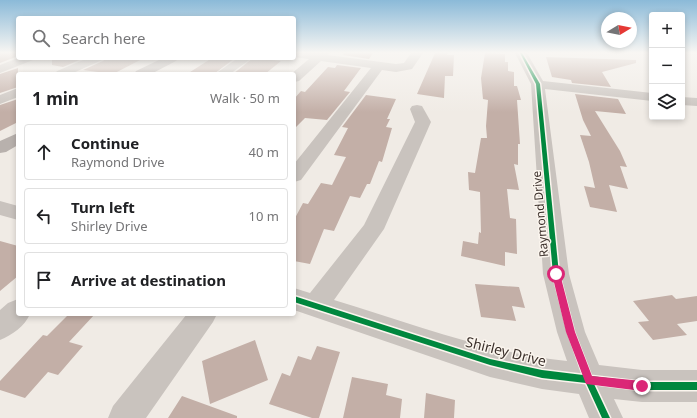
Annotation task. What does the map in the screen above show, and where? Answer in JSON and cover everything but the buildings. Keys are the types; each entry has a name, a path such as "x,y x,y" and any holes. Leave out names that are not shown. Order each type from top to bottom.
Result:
{"street":[{"path":"296,173 374,73"},
{"name":"Raymond Drive","path":"531,73 538,84 556,274 571,332 589,381 606,418"},
{"path":"538,84 649,97"},
{"path":"0,100 16,93"},
{"path":"305,302 373,229 423,122 417,109"},
{"name":"Shirley Drive","path":"305,302 490,362 542,374 589,381 642,386 697,386"},
{"path":"0,327 16,313"},
{"path":"125,418 202,316"}],"cycle path":[{"path":"532,73 538,84 556,274 571,332 589,381 606,418"},
{"path":"296,300 490,362 542,374 642,386 697,386"}],"route":[{"path":"556,274 571,332 589,381 642,386"}]}
